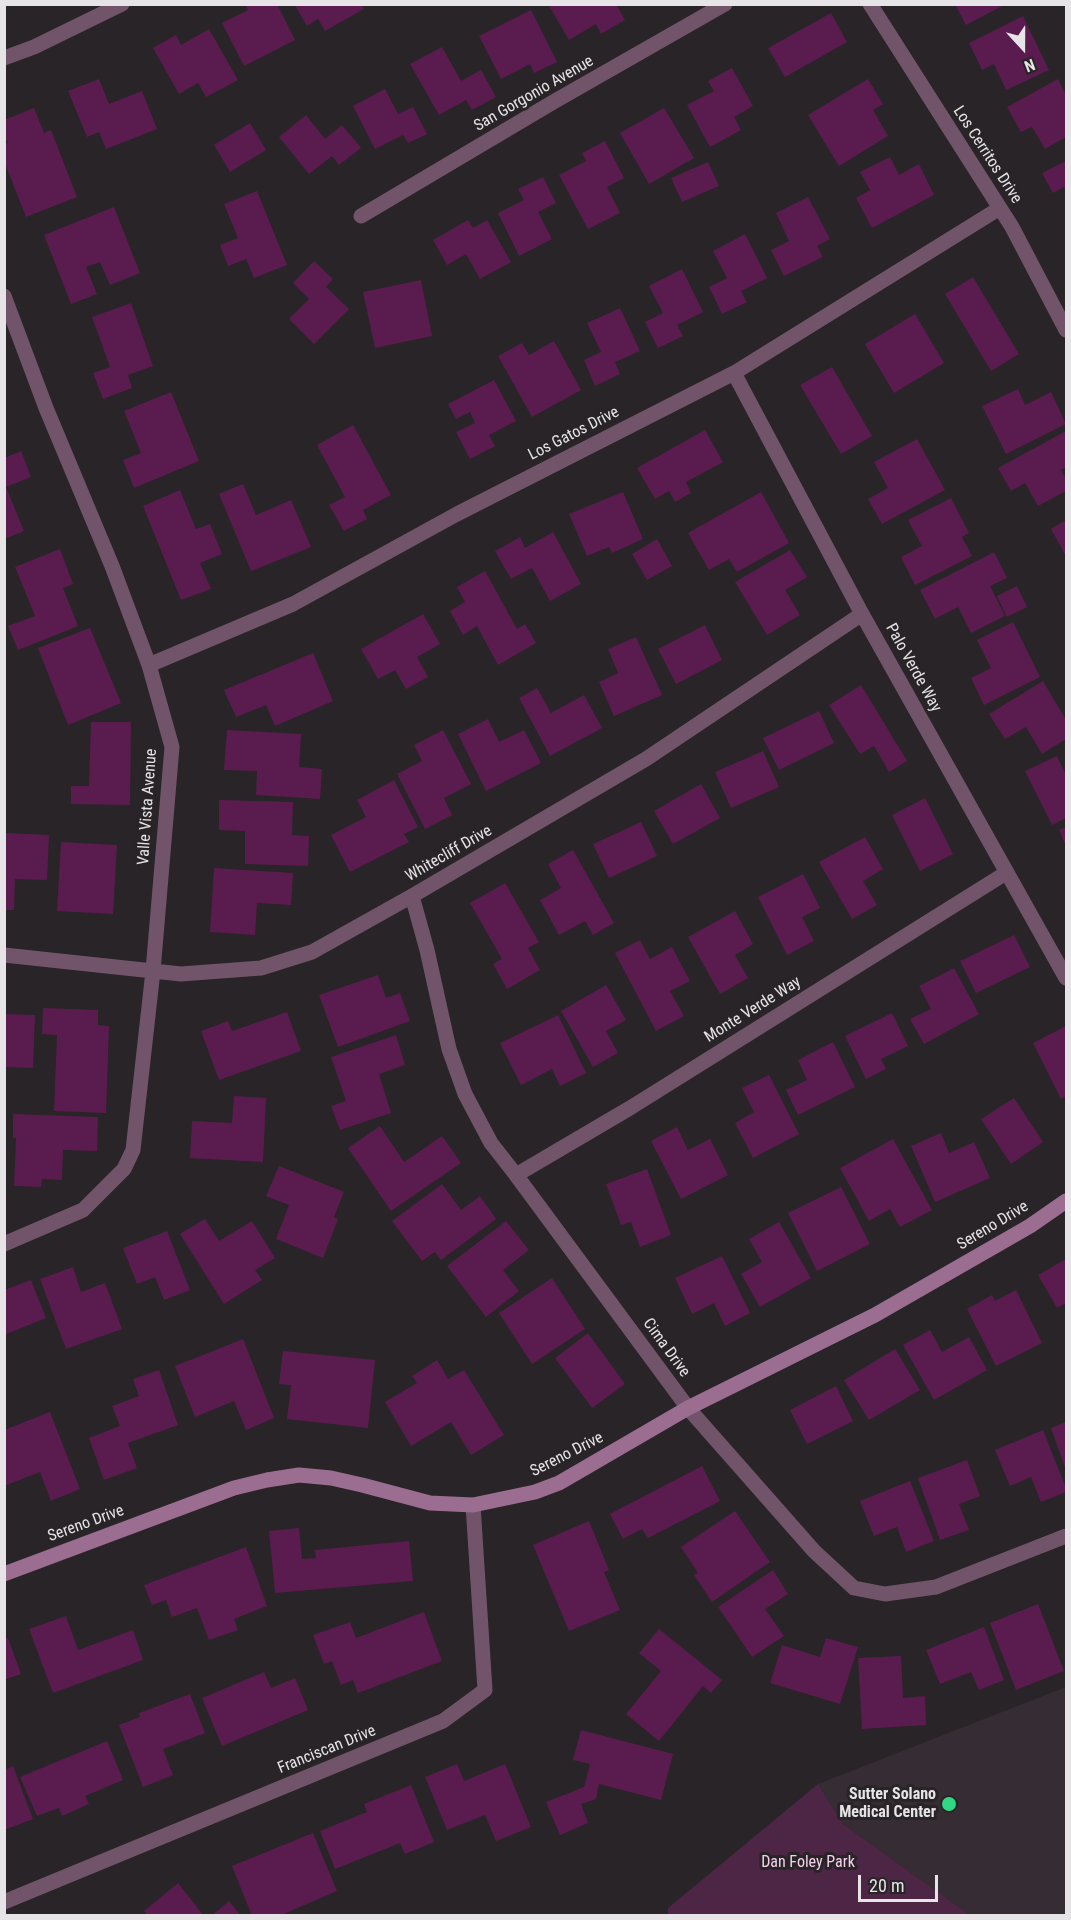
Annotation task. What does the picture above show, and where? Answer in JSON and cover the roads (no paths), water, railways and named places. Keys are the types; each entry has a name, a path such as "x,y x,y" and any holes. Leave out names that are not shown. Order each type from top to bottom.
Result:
{"street":[{"path":"4,58 55,37 122,4"},
{"name":"San Gorgonio Avenue","path":"361,216 725,4"},
{"name":"Los Cerritos Drive","path":"870,4 1012,227 1066,330"},
{"name":"Los Gatos Drive","path":"149,665 293,604 457,514 734,373 1000,208"},
{"name":"Valle Vista Avenue","path":"4,296 46,408 112,566 149,665 172,747 153,971 133,1150 124,1169 83,1210 4,1244"},
{"name":"Palo Verde Way","path":"734,373 862,614 1066,978"},
{"name":"Whitecliff Drive","path":"4,955 181,974 261,968 312,952 646,759 862,614"},
{"name":"Monte Verde Way","path":"516,1175 630,1108 1006,873"},
{"name":"Cima Drive","path":"412,896 427,950 449,1049 465,1094 491,1143 688,1408 814,1551 854,1588 885,1594 936,1587 1066,1536"},
{"name":"Sereno Drive","path":"4,1574 234,1488 299,1475 332,1478 430,1503 473,1505 535,1492 559,1482 688,1408 875,1316 1030,1226 1066,1201"},
{"name":"Franciscan Drive","path":"4,1902 443,1721 485,1690 473,1505"}],"place":[{"name":"Sutter Solano Medical Center","path":"949,1804"}],"park label":[{"name":"Dan Foley Park","path":"808,1863"}]}
